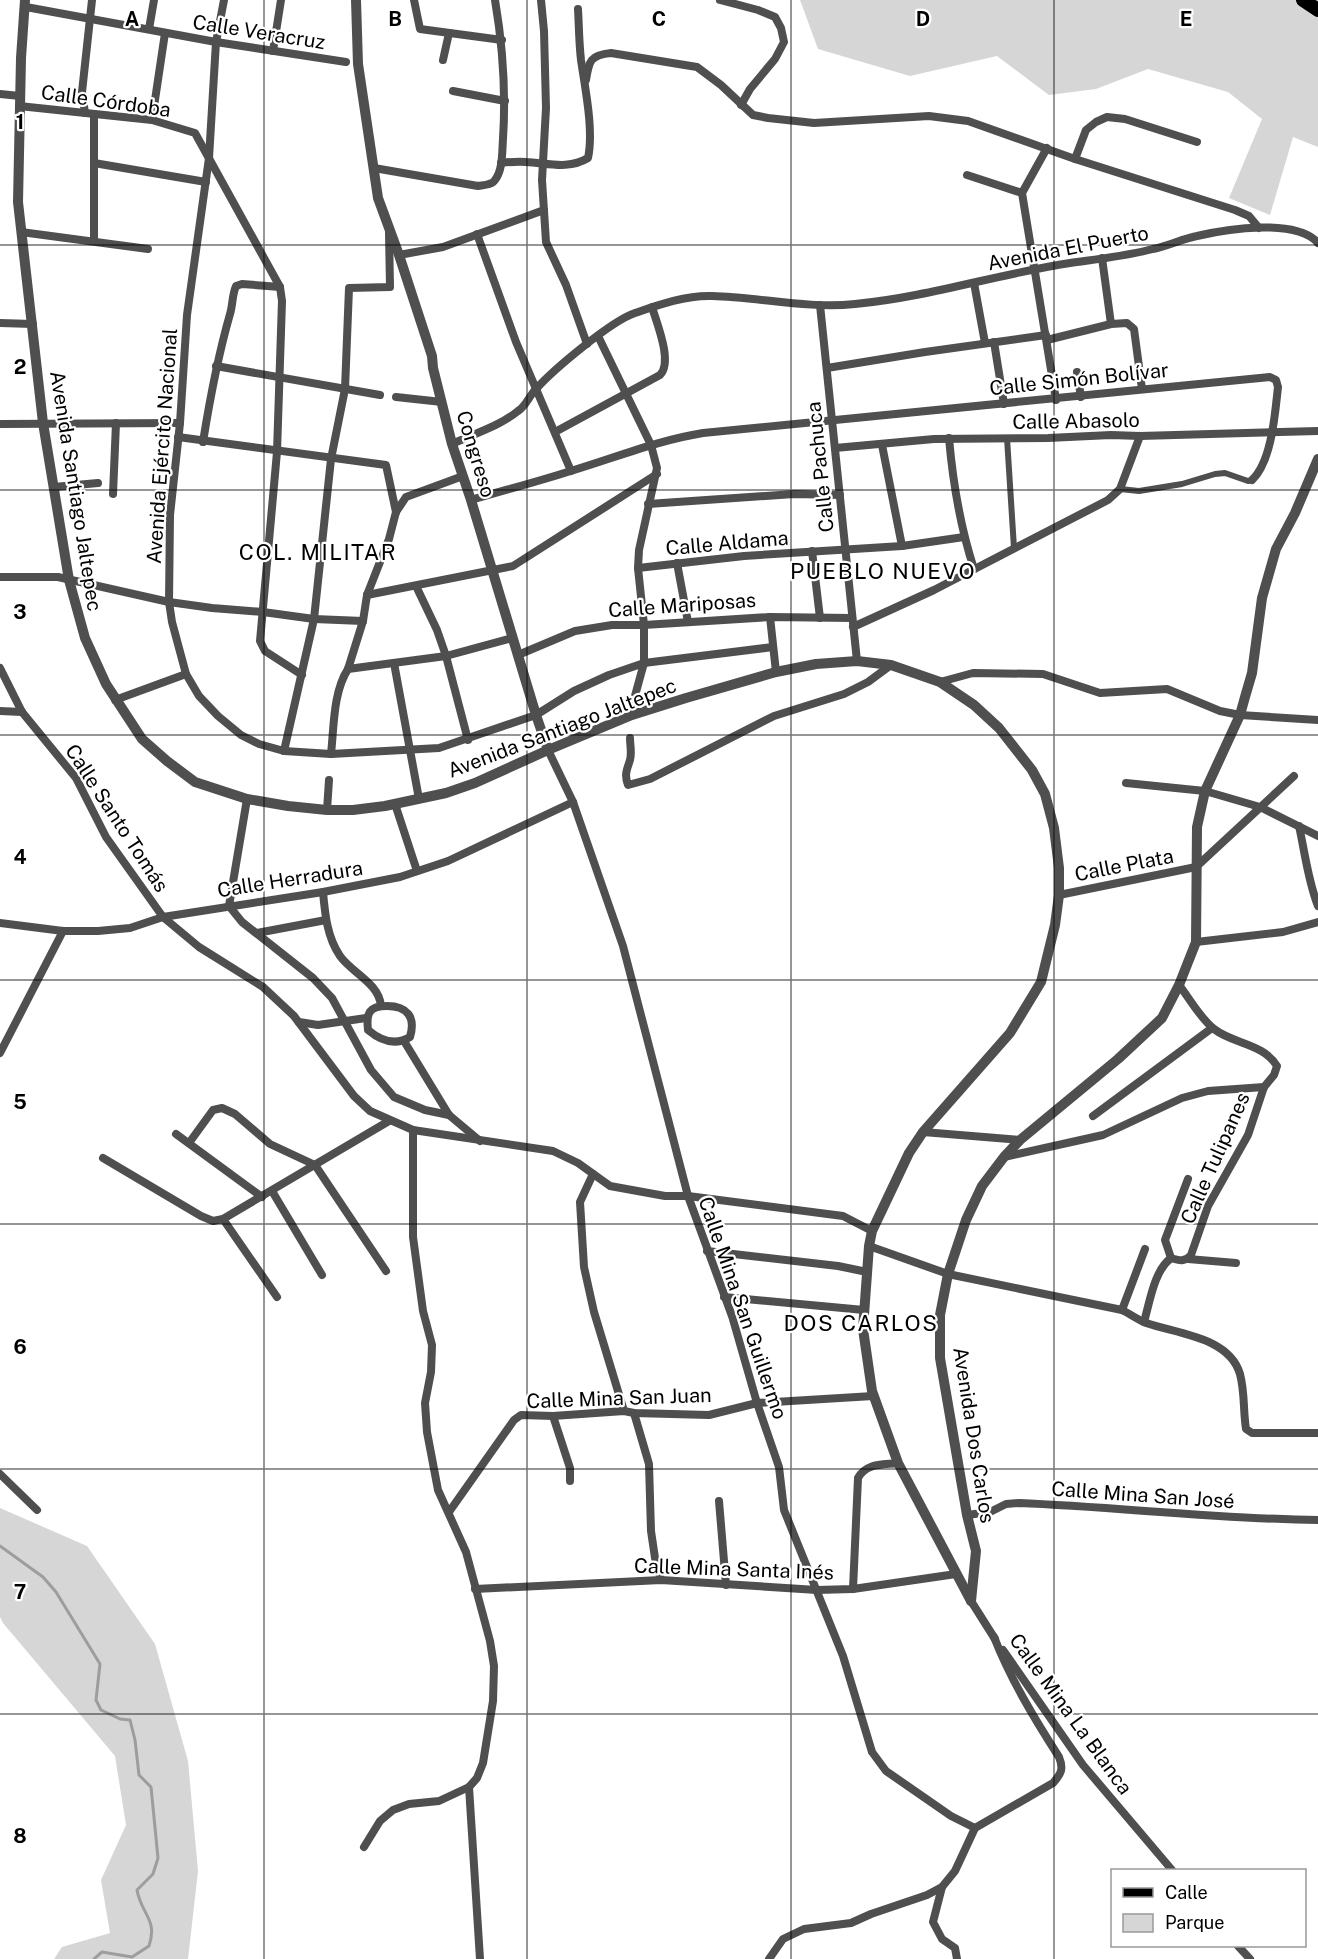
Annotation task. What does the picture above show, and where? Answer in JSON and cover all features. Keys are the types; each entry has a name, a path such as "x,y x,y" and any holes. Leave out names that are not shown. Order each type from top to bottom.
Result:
{"main road":[{"path":"1304,1 1318,10"}],"street":[{"path":"92,0 82,92 89,113 94,163 94,240"},
{"path":"148,29 154,0"},
{"name":"Avenida Ejército Nacional","path":"224,0 216,42 209,158 187,315 180,423 170,515 169,602 186,674 199,696 241,735 259,744 284,751 331,754 439,748 536,715 574,691 609,675 644,663 773,647"},
{"path":"273,51 281,0"},
{"name":"Congreso","path":"356,0 358,64 378,198 432,356 452,444 548,750"},
{"path":"414,0 420,29 502,40"},
{"path":"374,168 478,186 495,181 501,163 505,101 502,40 494,0"},
{"path":"541,0 546,108 542,180 546,242 566,285 587,344"},
{"path":"720,0 775,17 781,28 783,42 775,59 750,89 741,105"},
{"name":"Calle Veracruz","path":"26,4 165,33 346,62"},
{"name":"Avenida Santiago Jaltepec","path":"26,4 20,101 18,202 43,423 69,580 85,638 115,700 142,739 167,761 195,782 247,799 327,810 353,810 395,804 475,783 632,716 776,672 816,664 857,661 891,665 940,682 974,705 999,728 1032,770 1045,794 1054,828 1059,868 1059,895 1050,949 1041,982 1010,1033 922,1132 909,1153 872,1232 868,1246 863,1329 873,1396 898,1463 971,1601"},
{"path":"501,163 577,164 588,158 590,149 586,80 582,62 578,9"},
{"path":"152,120 165,33"},
{"path":"443,60 450,33"},
{"path":"586,80 589,62 598,54 611,53 697,67 721,85 753,115 768,118 814,123 930,116 968,121 1075,159 1235,210 1249,216 1259,228"},
{"path":"453,91 505,101"},
{"name":"Calle Córdoba","path":"0,94 20,101 89,113 152,120 195,133 280,287"},
{"path":"1075,159 1086,130 1107,117 1125,119 1197,142"},
{"path":"1047,148 1022,193 1056,399"},
{"path":"94,163 206,182"},
{"path":"967,175 1022,193"},
{"path":"399,255 443,247 544,210"},
{"path":"284,751 314,619 331,459 345,389 349,288 390,287 388,227"},
{"name":"Avenida El Puerto","path":"452,444 506,420 520,410 536,389 587,344 631,314 652,307 709,296 820,305 855,304 974,283 1035,268 1154,249 1204,234 1259,228 1295,230 1311,236 1318,243"},
{"path":"21,232 148,249"},
{"path":"477,234 516,342 571,471"},
{"path":"1102,258 1111,324"},
{"path":"974,283 1004,404"},
{"path":"203,442 216,366 236,286 242,284 280,287 282,301 281,378 277,452 260,641 261,647 302,675"},
{"name":"Calle Pachuca","path":"820,305 857,661"},
{"path":"555,432 660,375 665,370 666,360 652,307"},
{"path":"0,323 33,324"},
{"path":"827,368 990,343 1046,338 1111,324 1127,323 1134,329 1142,389"},
{"path":"598,336 651,445 657,474 648,504 638,568 644,625 644,663 633,703 632,716"},
{"path":"216,366 380,394"},
{"path":"1077,372 1081,397"},
{"name":"Calle Simón Bolívar","path":"471,500 651,445 703,433 1270,377 1276,380 1278,387 1274,432"},
{"path":"396,397 442,402"},
{"path":"113,494 116,423"},
{"path":"0,424 180,423"},
{"name":"Calle Abasolo","path":"835,448 949,438 1318,431"},
{"path":"1120,489 1139,491 1182,484 1225,473 1248,481 1252,480 1258,474 1274,432"},
{"path":"853,623 974,570 1108,500 1120,489 1140,436"},
{"path":"178,437 386,465 396,512"},
{"path":"949,438 954,491 963,537 974,570"},
{"path":"1007,438 1014,548"},
{"path":"882,445 902,546"},
{"path":"1318,459 1295,513 1276,549 1262,598 1252,673 1240,715 1205,791 1197,827 1196,942 1283,932 1318,922"},
{"path":"367,596 513,566 657,474"},
{"path":"331,754 337,700 343,676 348,669 363,621 367,596 389,539 396,512 406,497 463,476"},
{"path":"54,487 98,483"},
{"path":"648,504 794,494 840,495"},
{"name":"Calle Aldama","path":"638,568 744,556 902,546 963,537"},
{"path":"812,551 820,618"},
{"path":"677,563 688,622"},
{"path":"0,577 58,577 169,602 314,619 363,621"},
{"path":"416,586 437,630 446,656 468,740"},
{"path":"770,616 776,672"},
{"name":"Calle Mariposas","path":"518,655 575,631 612,625 644,625 770,616 820,618 853,623"},
{"path":"348,669 446,656 512,638"},
{"path":"394,663 419,799"},
{"path":"630,738 631,759 625,778 628,785 650,779 774,716 844,694 868,682 891,665"},
{"name":"Calle Santo Tomás","path":"0,668 22,712 76,778 106,837 163,917 199,946 263,987 298,1022 354,1096 370,1111 413,1130 553,1152 578,1163 610,1186 665,1196 688,1196 843,1216 872,1232"},
{"path":"940,682 973,673 1043,674 1100,693 1167,689 1220,711 1240,715 1318,720"},
{"path":"115,700 186,674"},
{"path":"0,711 22,712"},
{"name":"Calle Mina San Guillermo","path":"548,750 573,802 623,946 688,1196 732,1316 779,1467 784,1510 843,1656 872,1752 886,1772 951,1816 975,1828"},
{"path":"1196,867 1294,776"},
{"path":"327,810 329,780"},
{"path":"1126,783 1205,791 1260,807 1318,836"},
{"path":"247,799 229,906 242,922 313,978 332,999 370,1070 394,1096 425,1110 449,1115"},
{"name":"Calle Herradura","path":"0,923 63,931 98,932 130,928 163,917 323,892 400,877 448,861 573,802"},
{"path":"395,804 417,871"},
{"path":"1299,826 1309,884 1318,906"},
{"name":"Calle Plata","path":"1059,895 1196,867"},
{"path":"323,892 326,920 334,946 342,958 366,980 380,998 381,1006"},
{"path":"257,933 326,920"},
{"path":"0,1053 63,931"},
{"name":"Avenida Dos Carlos","path":"971,1601 976,1551 967,1515 940,1358 940,1315 948,1274 966,1220 982,1186 1020,1140 1118,1059 1162,1018 1179,985 1196,942"},
{"path":"1093,1116 1212,1028 1179,985"},
{"path":"381,1006 396,1006 411,1018 413,1026 410,1036 404,1041 386,1041 368,1030 366,1018 370,1010 381,1006"},
{"path":"298,1022 318,1025 366,1018"},
{"name":"Calle Tulipanes","path":"1188,1259 1194,1249 1208,1206 1248,1135 1264,1087 1274,1075 1277,1066 1274,1060 1248,1044 1227,1037 1212,1028"},
{"path":"404,1041 449,1115 480,1141"},
{"path":"1004,1157 1103,1135 1191,1095 1208,1091 1264,1087"},
{"path":"189,1143 213,1110 222,1108 235,1114 270,1144 315,1165 386,1271"},
{"path":"103,1158 213,1221 224,1219 389,1121"},
{"path":"364,1847 380,1821 393,1810 409,1804 439,1801 469,1787 477,1778 483,1764 493,1701 494,1666 490,1641 466,1552 438,1490 427,1432 425,1403 431,1372 432,1344 423,1311 413,1237 413,1130"},
{"path":"922,1132 1020,1140"},
{"path":"176,1134 262,1197"},
{"path":"593,1174 580,1202 584,1268 594,1312 624,1411"},
{"path":"1188,1179 1165,1240 1171,1258 1181,1261 1188,1259 1236,1263"},
{"path":"272,1191 322,1275"},
{"path":"224,1219 277,1297"},
{"path":"868,1246 948,1274 1122,1310 1144,1322 1214,1344 1226,1352 1234,1361 1239,1372 1245,1395 1246,1429 1252,1432 1318,1433"},
{"path":"1122,1310 1145,1249"},
{"path":"707,1251 838,1266 867,1272"},
{"path":"1144,1322 1164,1263 1171,1258"},
{"path":"724,1297 864,1310"},
{"name":"Calle Mina San Juan","path":"448,1512 514,1420 521,1415 553,1416 624,1411 709,1415 757,1402 873,1396"},
{"path":"634,1413 649,1464 651,1531 661,1580"},
{"path":"553,1416 570,1468 570,1481"},
{"path":"853,1589 858,1478 862,1470 873,1466 898,1463"},
{"path":"0,1474 37,1510"},
{"path":"719,1501 726,1585"},
{"name":"Calle Mina San José","path":"967,1515 990,1512 1006,1504 1019,1503 1257,1519 1318,1520"},
{"name":"Calle Mina Santa Inés","path":"475,1589 661,1580 817,1590 853,1589 956,1574"},
{"name":"Calle Mina La Blanca","path":"971,1601 1083,1765 1171,1869"},
{"path":"769,1959 783,1939 804,1929 850,1923 927,1895 942,1887 955,1871 975,1828 1053,1783 1060,1774 1063,1766 1059,1757 1019,1693 994,1637"},
{"path":"469,1787 480,1959"},
{"path":"942,1887 933,1922 942,1939 955,1948 957,1959"},
{"path":"1239,1947 1250,1959"}],"green space":[{"path":"800,0 1318,0 1318,147 1293,137 1270,215 1229,198 1262,119 1228,92 1148,69 1096,89 1049,95 997,56 910,76 818,49"},
{"path":"0,1508 87,1546 155,1644 188,1761 198,1871 188,1959 54,1959 62,1947 110,1933 101,1880 126,1825 115,1756 0,1617"}],"waterway":[{"path":"0,1546 43,1577 56,1592 100,1664 96,1700 101,1710 120,1719 130,1720 139,1775 151,1787 158,1858 153,1874 137,1890 150,1923 149,1946 132,1957 102,1952 94,1959"}],"district":[{"name":"COL. MILITAR","path":"318,552"},
{"name":"PUEBLO NUEVO","path":"883,571"},
{"name":"DOS CARLOS","path":"861,1323"}]}
